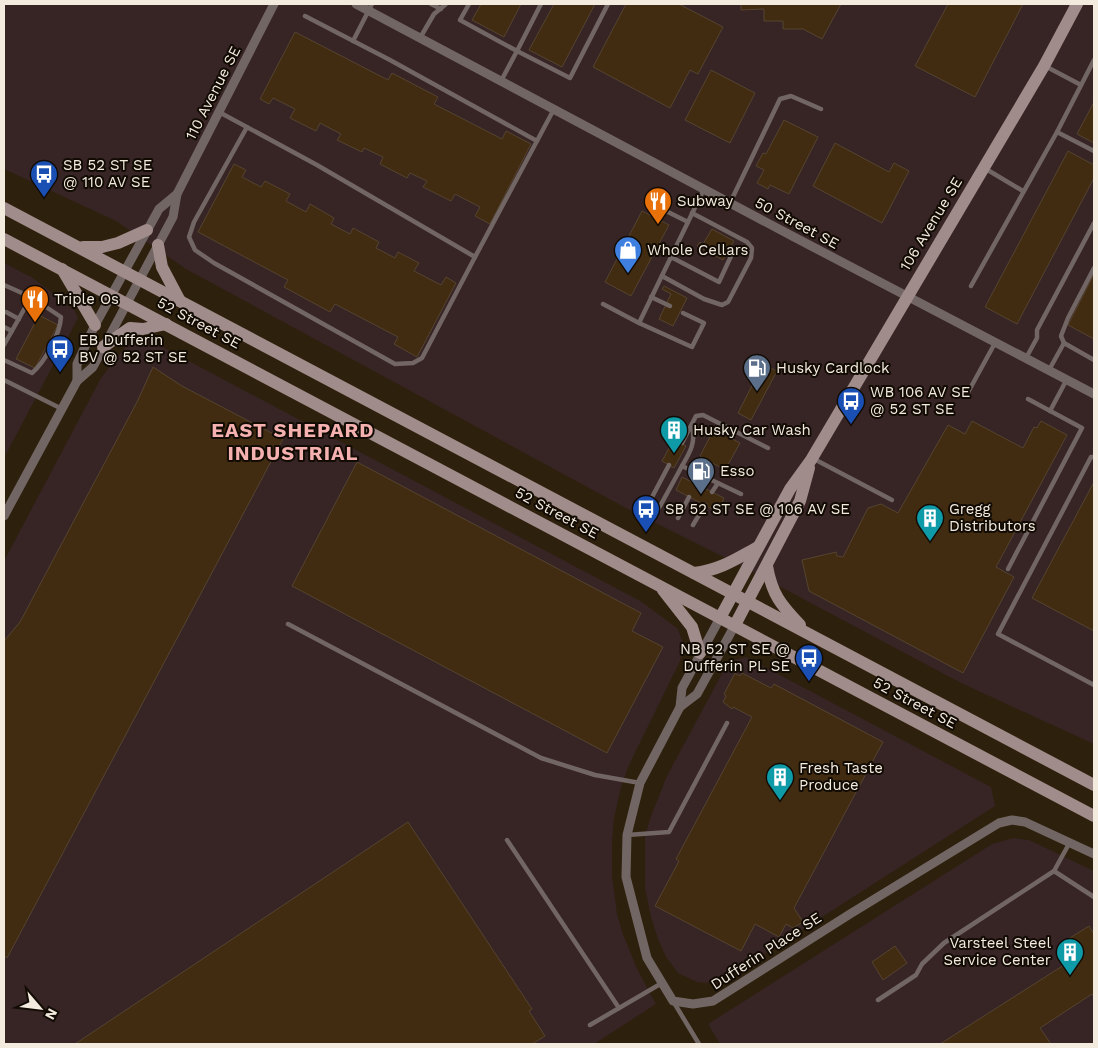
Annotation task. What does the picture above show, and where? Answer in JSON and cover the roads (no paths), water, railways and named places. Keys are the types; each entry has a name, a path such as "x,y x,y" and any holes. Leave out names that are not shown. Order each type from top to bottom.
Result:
{"main road":[{"name":"106 Avenue SE","path":"720,618 790,489 812,459 1044,66 1077,4"},
{"name":"52 Street SE","path":"4,208 1094,785"},
{"path":"80,247 102,247 147,230"},
{"name":"52 Street SE","path":"4,239 1094,816"},
{"path":"158,244 162,267 180,301"},
{"path":"62,269 95,325"},
{"path":"103,347 130,328 142,329 166,324"},
{"name":"106 Avenue SE","path":"735,626 800,501 812,459"},
{"path":"694,573 710,571 723,566 759,546"},
{"path":"766,566 769,581 780,604 806,632"},
{"path":"660,586 692,626 700,653"}],"street":[{"name":"110 Avenue SE","path":"77,381 93,367 173,217 176,194 274,4"},
{"name":"50 Street SE","path":"356,4 370,7 420,38 1094,394"},
{"name":"110 Avenue SE","path":"77,381 77,364 95,325 159,209 176,194"},
{"path":"4,516 77,381"},
{"path":"673,1001 647,958 626,877 627,835 640,783 680,707 682,688 720,618"},
{"path":"680,707 697,694 735,626"},
{"name":"Dufferin Place SE","path":"673,1001 693,1004 713,1001 999,823 1012,820 1025,822 1094,854"}],"lane":[{"path":"430,4 441,10"},
{"path":"420,38 434,14 446,4"},
{"path":"469,4 460,20 570,78 608,4"},
{"path":"501,81 541,4"},
{"path":"353,41 370,7"},
{"path":"305,16 537,141"},
{"path":"971,286 1094,60"},
{"path":"1044,66 1081,85"},
{"path":"730,203 780,99 791,96 821,109"},
{"path":"247,128 194,222 189,237 195,250 214,263 396,364 413,363 422,358 554,109"},
{"path":"219,112 317,165 475,257"},
{"path":"1056,132 1094,151"},
{"path":"984,167 1023,191"},
{"path":"639,323 704,189"},
{"path":"646,201 688,222"},
{"path":"662,276 704,299 722,305 728,302 751,258 752,248 747,242 692,213"},
{"path":"1026,358 1037,338 1037,330 1094,223"},
{"path":"671,257 719,282 732,254"},
{"path":"1094,268 1068,318 1061,336 1064,344 1094,360"},
{"path":"4,285 31,297 61,316 60,327 40,366 32,373 4,360"},
{"path":"4,345 31,297"},
{"path":"651,297 670,306"},
{"path":"603,304 692,347 704,323 683,313"},
{"path":"6,312 19,319"},
{"path":"4,327 12,331"},
{"path":"966,396 996,342"},
{"path":"1049,370 1064,344"},
{"path":"1050,411 1067,380"},
{"path":"4,381 62,409"},
{"path":"1008,569 1082,428 1028,399"},
{"path":"682,444 696,416 703,415 768,448"},
{"path":"659,508 694,445 692,426"},
{"path":"1094,457 1091,457 998,634 1094,685"},
{"path":"812,459 892,500"},
{"path":"651,499 669,465"},
{"path":"682,466 741,494"},
{"path":"696,484 700,475"},
{"path":"712,492 718,483"},
{"path":"678,518 689,497"},
{"path":"693,525 705,505"},
{"path":"288,624 541,758 595,775 640,783"},
{"path":"627,835 670,832 727,723"},
{"path":"507,840 619,1008"},
{"path":"878,1000 916,975 922,964 944,943 1054,871 1070,842"},
{"path":"1054,871 1094,897"},
{"path":"590,1025 662,983"},
{"path":"673,1001 699,1044"}],"place":[{"name":"SB 52 ST SE @ 110 AV SE","path":"44,198"},
{"name":"Subway","path":"658,225"},
{"name":"Whole Cellars","path":"628,274"},
{"name":"Triple Os","path":"35,323"},
{"name":"EB Dufferin BV @ 52 ST SE","path":"60,373"},
{"name":"Husky Cardlock","path":"757,392"},
{"name":"WB 106 AV SE @ 52 ST SE","path":"851,425"},
{"name":"Husky Car Wash","path":"674,454"},
{"name":"Esso","path":"701,495"},
{"name":"SB 52 ST SE @ 106 AV SE","path":"646,533"},
{"name":"Gregg Distributors","path":"930,542"},
{"name":"NB 52 ST SE @ Dufferin PL SE","path":"809,682"},
{"name":"Fresh Taste Produce","path":"780,801"},
{"name":"Varsteel Steel Service Center","path":"1070,976"}],"district":[{"name":"EAST SHEPARD INDUSTRIAL","path":"293,442"}]}
